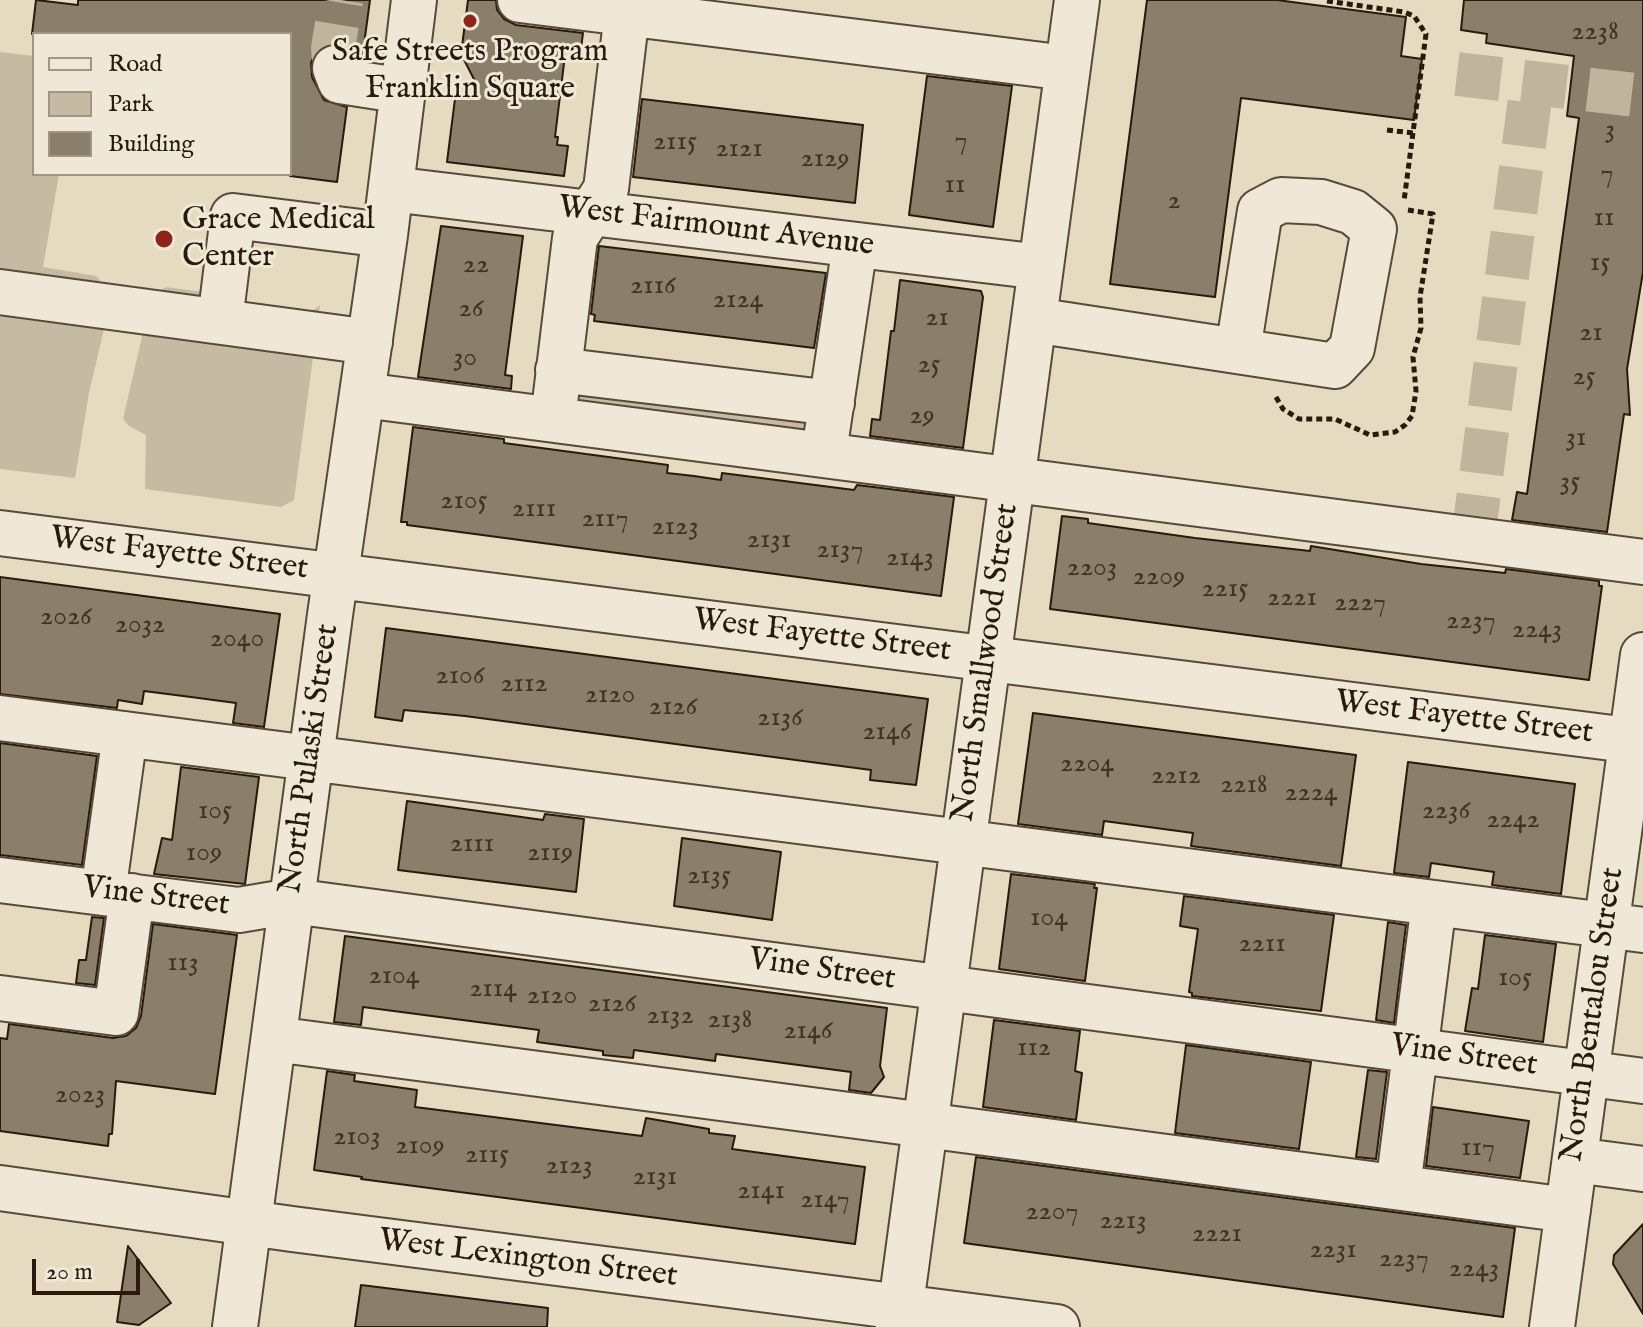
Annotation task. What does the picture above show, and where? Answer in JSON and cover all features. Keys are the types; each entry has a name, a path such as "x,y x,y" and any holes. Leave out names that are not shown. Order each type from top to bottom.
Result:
{"street":[{"name":"North Pulaski Street","path":"235,1327 385,235 414,0"},
{"path":"520,0 1067,68"},
{"name":"North Smallwood Street","path":"899,1317 1077,0"},
{"path":"553,419 575,238 606,189 627,13"},
{"path":"335,68 340,81 404,91"},
{"name":"West Fairmount Avenue","path":"391,189 1041,267"},
{"path":"220,321 233,216 385,235"},
{"path":"824,454 855,245"},
{"path":"0,292 370,342"},
{"path":"1034,320 1238,350"},
{"path":"558,370 832,403"},
{"path":"363,395 1643,562"},
{"name":"West Fayette Street","path":"0,533 1637,741"},
{"name":"North Bentalou Street","path":"1552,1327 1587,1074 1625,928 1643,655"},
{"path":"0,718 1625,928"},
{"path":"0,998 116,1013 125,734"},
{"name":"Vine Street","path":"0,880 239,910 292,901 1643,1081"},
{"path":"1398,1187 1434,903"},
{"path":"274,1039 1568,1210"},
{"path":"1575,1160 1643,1169"},
{"name":"West Lexington Street","path":"0,1188 899,1317 1057,1327"}],"path":[{"path":"1274,391 1278,403 1290,415 1299,419 1335,419 1370,435 1395,432 1412,416 1416,391 1413,357 1421,328 1420,297 1433,214 1403,209 1426,41 1421,25 1414,16 1327,1"},
{"path":"1387,130 1413,133"}],"green space":[{"path":"0,52 32,56 32,176 59,176 43,267 96,276 106,287 109,308 89,393 75,478 0,469"},
{"path":"166,287 210,293 241,304 296,311 312,311 320,305 294,500 281,507 145,489 146,435 123,419 150,302 156,293"},
{"path":"565,379 817,411 813,441 561,409"}],"building":[{"path":"36,0 78,5 78,0 370,0 362,59 358,59 350,48 338,43 327,44 316,52 311,63 312,77 324,100 347,107 337,182 290,176 292,32 32,32"},
{"path":"468,0 496,0 497,10 504,19 516,25 583,33 581,49 566,47 555,137 558,137 557,145 568,146 564,176 447,162 457,83 477,85 461,54"},
{"path":"1147,0 1277,0 1406,17 1401,56 1422,59 1414,120 1241,98 1215,297 1110,284"},
{"path":"1464,0 1643,0 1643,272 1627,369 1630,415 1624,414 1607,532 1512,520 1517,492 1527,494 1579,118 1567,116 1574,56 1486,43 1487,34 1461,30"},
{"path":"927,76 1012,86 993,227 909,215"},
{"path":"642,99 863,125 855,203 633,177"},
{"path":"441,226 523,236 505,375 512,376 511,389 418,377"},
{"path":"599,246 826,273 814,348 594,321 595,315 591,314"},
{"path":"900,280 981,291 983,297 963,448 870,436 872,419 880,420"},
{"path":"413,427 504,439 504,443 668,465 667,473 721,480 722,473 854,490 857,485 954,497 941,596 407,525 407,522 401,522"},
{"path":"1062,516 1088,519 1088,523 1195,538 1310,551 1311,546 1421,564 1505,573 1506,569 1599,581 1599,586 1602,586 1589,680 1050,609"},
{"path":"0,577 280,614 264,727 233,723 236,703 144,691 142,704 118,700 117,708 0,694"},
{"path":"386,628 928,699 916,785 870,780 871,770 465,716 404,710 402,721 375,717"},
{"path":"1033,713 1356,755 1341,866 1191,846 1193,833 1104,821 1102,835 1018,824"},
{"path":"0,743 97,756 82,865 0,855"},
{"path":"1408,762 1575,784 1561,894 1492,885 1494,872 1431,863 1429,877 1394,873"},
{"path":"181,767 259,777 245,884 154,874 162,838 172,840"},
{"path":"407,801 543,820 545,814 584,819 576,892 398,870"},
{"path":"682,838 781,852 772,920 674,906"},
{"path":"1011,874 1095,884 1085,981 999,969"},
{"path":"1184,896 1334,915 1321,1011 1192,996 1189,992 1198,929 1180,926"},
{"path":"92,917 104,918 95,985 76,983 79,960 86,960"},
{"path":"1388,922 1406,925 1394,1023 1376,1020"},
{"path":"153,924 237,935 215,1094 116,1081 112,1134 109,1134 108,1146 0,1131 0,1038 7,1039 9,1024 113,1038 126,1036 136,1028 141,1016"},
{"path":"1485,935 1556,944 1543,1042 1465,1031 1472,988 1478,989"},
{"path":"345,936 887,1008 880,1066 884,1077 871,1093 849,1090 851,1072 716,1054 715,1061 634,1050 633,1058 603,1055 603,1051 537,1042 539,1030 363,1007 361,1025 334,1022"},
{"path":"994,1020 1080,1031 1075,1071 1082,1073 1076,1120 983,1107"},
{"path":"1186,1045 1311,1062 1299,1149 1175,1133"},
{"path":"1368,1070 1387,1072 1376,1159 1356,1157"},
{"path":"327,1071 355,1075 354,1081 417,1090 415,1107 642,1136 646,1118 735,1136 732,1149 865,1167 855,1244 361,1179 314,1170"},
{"path":"1433,1107 1529,1121 1520,1178 1426,1166"},
{"path":"976,1157 1515,1228 1503,1317 964,1243"},
{"path":"1643,1224 1643,1314 1613,1264 1614,1255"},
{"path":"128,1246 171,1303 139,1325 117,1322"},
{"path":"361,1285 548,1308 547,1327 355,1327"}],"tunnel":[{"path":"335,68 333,48 341,0"},
{"path":"1457,74 1643,96"},
{"path":"1473,539 1532,83"}],"place":[{"name":"Safe Streets Program Franklin Square","path":"470,21"},
{"name":"Grace Medical Center","path":"164,239"}]}
